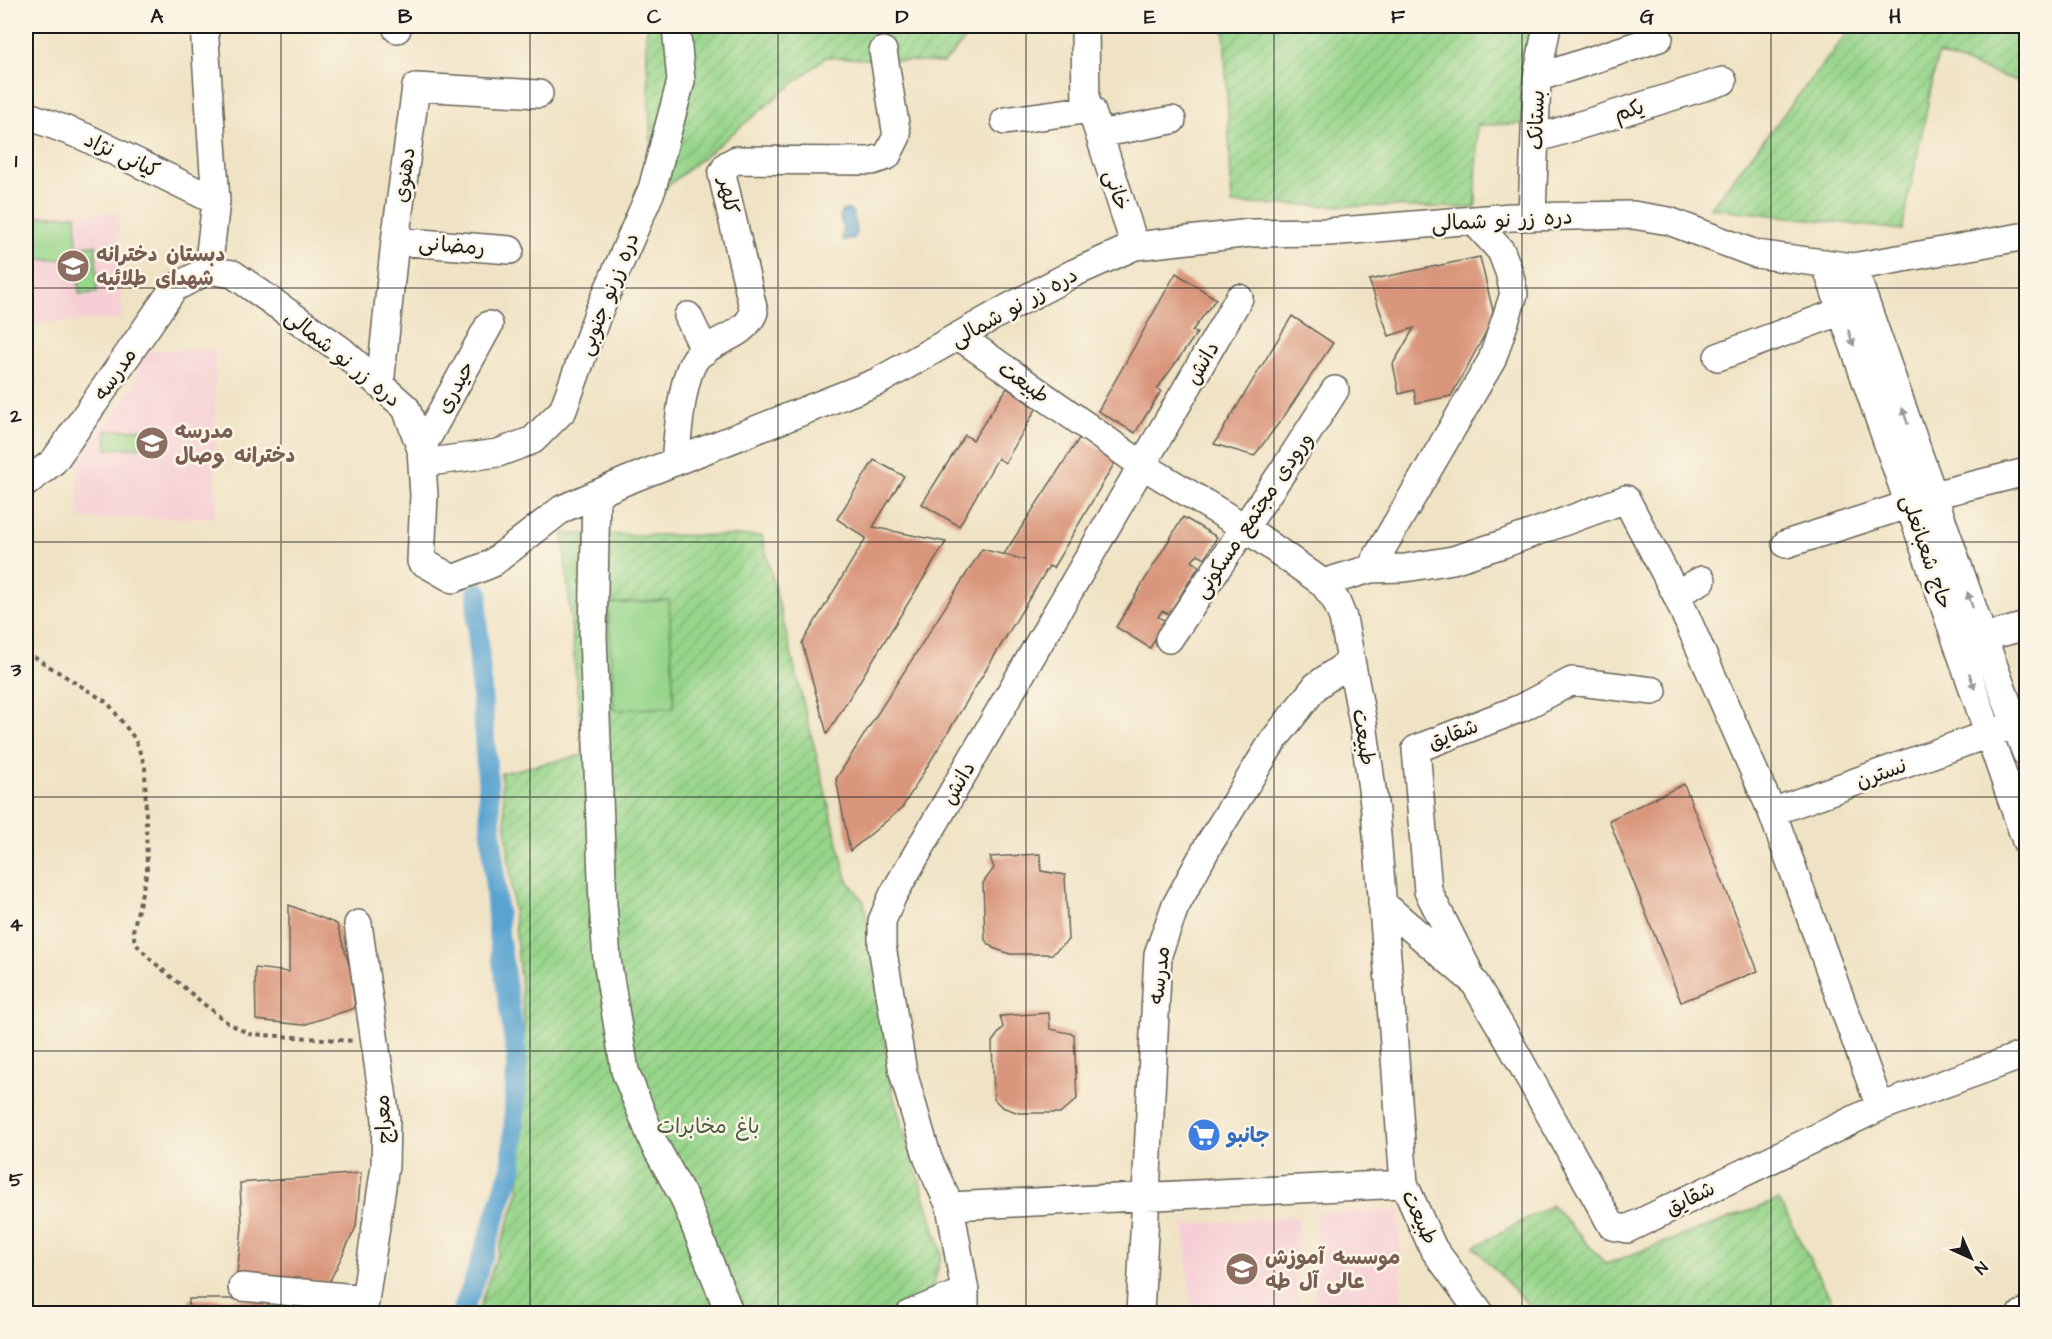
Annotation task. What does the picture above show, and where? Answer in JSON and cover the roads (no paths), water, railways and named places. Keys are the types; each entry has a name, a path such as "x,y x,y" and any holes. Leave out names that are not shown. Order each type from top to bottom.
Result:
{"street":[{"path":"204,26 220,272"},
{"name":"دره زرنو جنوبی","path":"421,456 498,453 533,440 563,410 598,313 652,189 681,81 676,26"},
{"name":"خانی","path":"1085,26 1086,110 1091,109 1135,246"},
{"name":"بستانک","path":"1532,215 1538,78 1546,26"},
{"path":"1538,78 1659,39"},
{"name":"کلهر","path":"675,462 686,381 696,358 742,330 750,322 754,312 722,174 727,165 736,160 872,161 887,156 897,136 884,51"},
{"name":"یکم","path":"1535,139 1723,81"},
{"name":"دهنوی","path":"380,385 395,241 416,87 539,94"},
{"path":"1005,121 1086,110"},
{"name":"کیانی نژاد","path":"26,115 85,137 216,201"},
{"path":"1099,134 1172,120"},
{"name":"دره زر نو شمالی","path":"220,272 341,350 406,408 421,456 424,495 421,561 453,579 490,564 562,509 877,382 1074,273 1135,246 1251,233 1328,232 1532,215 1633,215 1669,221 1756,254 1853,267 2026,236"},
{"path":"1370,569 1492,360 1514,294 1501,251 1473,220"},
{"name":"رمضانی","path":"395,241 510,250"},
{"name":"حاج شعبانعلی","path":"1825,263 1842,311 1921,500 1971,641 1990,733 2016,775 2026,842"},
{"name":"حاج شعبانعلی","path":"1853,267 1921,500"},
{"name":"مدرسه","path":"26,483 54,461 174,288 220,272"},
{"name":"دانش","path":"965,1302 950,1206 928,1159 903,1072 882,946 882,921 893,895 1239,298"},
{"path":"1718,357 1842,311"},
{"path":"687,316 705,351"},
{"name":"حیدری","path":"421,456 489,325"},
{"name":"طبیعت","path":"960,337 1142,465 1245,527 1323,583 1336,600 1343,618 1363,723 1375,811 1404,1184 1433,1248 1481,1314"},
{"name":"ورودی مجتمع مسکونی","path":"1169,639 1335,390"},
{"path":"1786,544 1921,500 2026,472"},
{"path":"596,494 593,635 603,904 608,960 625,1071 654,1144 684,1198 730,1314"},
{"path":"1323,583 1370,569 1406,568 1453,560 1533,534 1626,499 1676,594 1772,812 1880,1107"},
{"path":"1676,594 1702,580"},
{"path":"1971,641 2026,627"},
{"name":"حاج شعبانعلی","path":"1971,641 2016,724 2026,753"},
{"name":"مدرسه","path":"1140,1314 1158,954 1175,907 1208,846 1273,741 1316,686 1351,661"},
{"name":"شقایق","path":"1653,691 1572,681 1521,708 1416,749 1428,891 1474,982 1612,1226 1627,1229 1880,1107 2026,1054"},
{"name":"نسترن","path":"1772,812 2016,724"},
{"name":"شقایق","path":"1382,903 1474,982"},
{"name":"معراج","path":"358,924 386,1119 385,1166 364,1306"},
{"path":"950,1206 1404,1184"},
{"path":"242,1287 364,1306"},
{"path":"910,1314 965,1302"},
{"path":"2022,1314 2026,1312"}],"water":[{"path":"845,210 853,213 857,233 853,239 845,241 842,239 843,227 840,218 841,212"}],"waterway":[{"path":"461,1314 472,1288 512,1167 517,1058 499,938 483,717 477,618 478,592"}],"place":[{"name":"دبستان دخترانه شهدای طلائیه","path":"73,266"},
{"name":"مدرسه دخترانه وصال","path":"152,443"},
{"name":"جانبو","path":"1204,1135"},
{"name":"موسسه آموزش عالی آل طه","path":"1242,1269"}],"park label":[{"name":"باغ مخابرات","path":"708,1126"}]}
